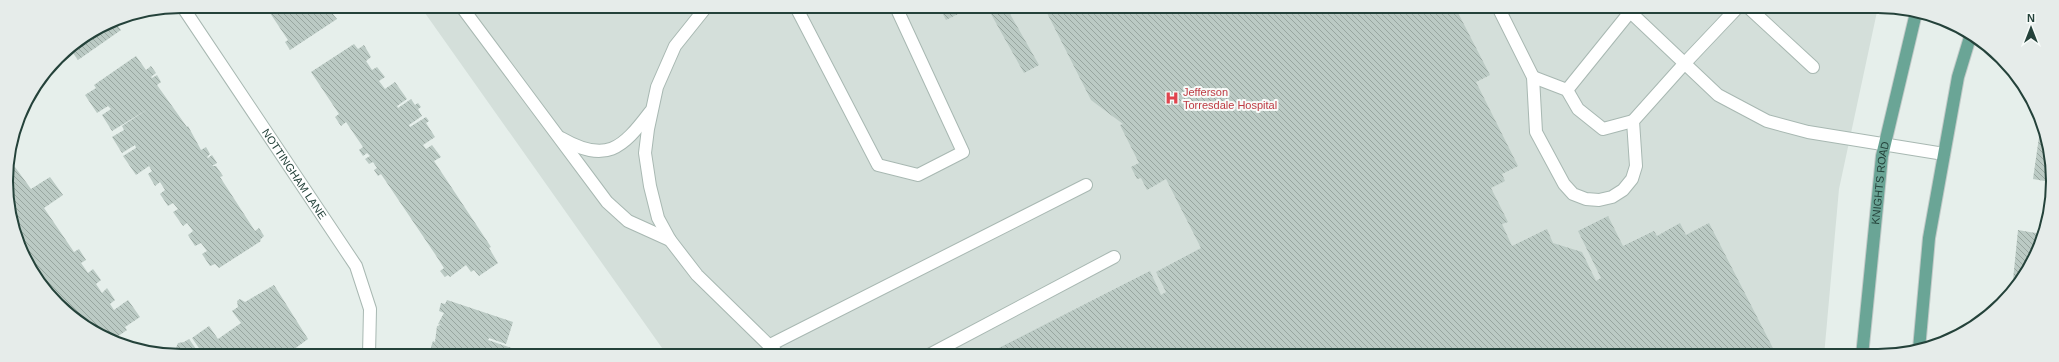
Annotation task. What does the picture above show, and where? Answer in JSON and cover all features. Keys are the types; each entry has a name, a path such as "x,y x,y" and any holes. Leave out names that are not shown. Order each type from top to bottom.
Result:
{"main road":[{"name":"KNIGHTS ROAD","path":"1863,349 1882,156 1915,17"},
{"path":"1920,343 1929,238 1958,77 1969,40"}],"street":[{"name":"NOTTINGHAM LANE","path":"187,13 356,266 370,310 369,349"},
{"path":"466,13 607,202 628,222 670,240"},
{"path":"701,13 675,46 657,87 652,110 645,153 658,218 670,240 697,275 774,349"},
{"path":"800,13 878,165 918,175 963,152 899,13"},
{"path":"1501,13 1534,77 1536,132 1564,184 1573,194 1586,199 1599,200 1612,197 1623,190 1632,179 1636,166 1633,121"},
{"path":"1566,90 1625,13"},
{"path":"1630,13 1718,95 1767,121 1808,132 1944,154"},
{"path":"1534,77 1566,90 1578,109 1603,129 1633,121 1732,13"},
{"path":"1754,13 1812,67"},
{"path":"557,136 588,151 601,152 614,148 625,142 652,110"},
{"path":"770,345 1086,185"},
{"path":"940,349 1114,257"}],"shaded area":[{"name":"Jefferson Torresdale Hospital","path":"425,13 1877,13 1839,189 1825,349 663,349"}],"building":[{"path":"270,13 332,13 337,19 290,50 285,42 288,40"},
{"path":"942,13 960,13 946,20"},
{"path":"990,13 1009,13 1039,65 1024,73"},
{"path":"1047,13 1458,13 1490,75 1476,82 1518,166 1502,174 1505,181 1491,188 1508,222 1502,224 1512,246 1547,229 1553,243 1582,252 1596,281 1601,278 1578,231 1608,216 1623,246 1654,231 1657,236 1680,223 1686,235 1709,223 1773,349 997,349 1150,271 1161,295 1166,292 1156,272 1201,248 1166,179 1147,190 1141,178 1137,179 1131,167 1139,163 1120,125 1123,124 1091,100"},
{"path":"118,26 121,30 78,60 73,53 88,41"},
{"path":"354,44 358,49 364,45 371,57 366,61 372,70 377,67 385,77 379,81 385,89 395,82 407,99 397,106 398,108 411,99 415,105 418,103 421,107 418,109 422,116 409,125 410,127 426,117 429,121 426,123 435,137 423,145 426,149 432,145 441,157 434,161 491,247 489,248 498,263 479,276 474,270 471,272 466,265 450,277 448,275 445,277 440,271 444,268 381,174 378,176 374,170 377,168 373,162 369,164 365,159 370,156 367,153 363,156 359,150 363,147 346,122 341,126 335,117 339,114 311,72"},
{"path":"136,56 146,70 151,66 156,73 151,77 152,78 157,75 161,82 157,85 187,127 188,126 201,150 206,147 210,154 207,157 208,158 212,155 217,163 212,166 216,166 223,176 220,177 255,231 259,228 264,236 260,240 261,241 219,268 215,264 210,266 202,254 207,251 201,243 195,246 188,235 193,231 187,223 183,226 173,212 178,209 173,203 168,206 160,194 165,190 160,182 155,186 148,174 152,171 149,166 136,175 123,156 136,148 135,145 122,153 112,137 124,130 122,126 148,109 112,131 102,115 111,109 108,106 97,113 85,95 96,88 94,85"},
{"path":"2039,135 2045,159 2046,181 2033,179"},
{"path":"15,167 31,189 50,177 63,195 44,208 74,252 79,249 86,260 81,263 88,273 93,269 101,280 96,284 102,293 107,288 115,300 110,304 114,310 128,300 140,317 125,327 127,330 118,336 88,321 70,307 62,300 41,274 30,255 16,214 13,192 13,168"},
{"path":"2018,230 2037,233 2029,255 2013,280"},
{"path":"274,285 308,339 294,349 200,349 192,338 209,326 218,339 241,323 232,311 238,307 237,301 240,299 245,302"},
{"path":"447,300 513,322 506,344 489,338 488,340 514,349 432,349 431,347 433,341 435,342 437,326 441,325 438,324 444,313 439,311 441,303 445,304"},
{"path":"189,339 196,349 175,349 178,343"}],"place":[{"name":"Jefferson Torresdale Hospital","path":"1172,98"}]}
